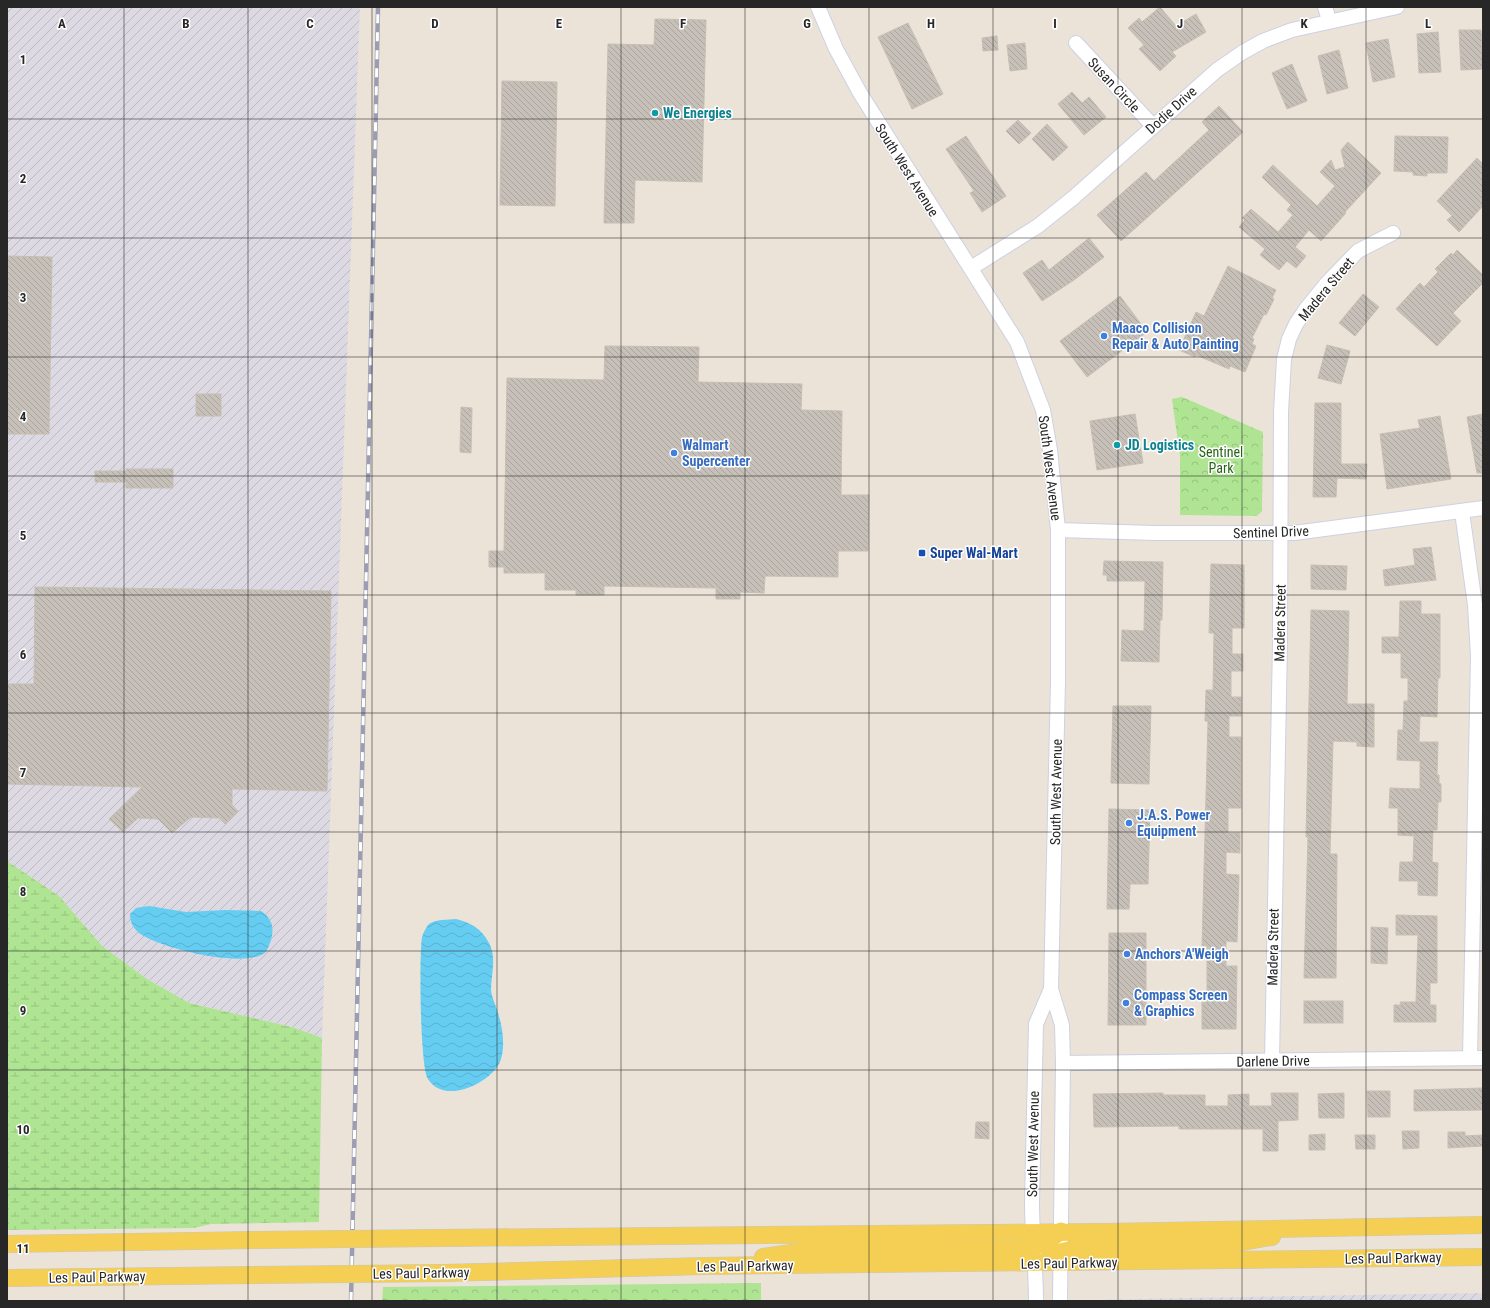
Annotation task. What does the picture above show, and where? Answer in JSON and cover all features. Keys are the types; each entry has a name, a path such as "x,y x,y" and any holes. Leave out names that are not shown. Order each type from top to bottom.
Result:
{"main road":[{"name":"Les Paul Parkway","path":"7,1278 444,1273 704,1266 1034,1248 1061,1231 1483,1225"},
{"path":"1034,1248 1048,1256 1060,1257 1095,1247 1223,1245 1331,1227"},
{"name":"Les Paul Parkway","path":"7,1244 440,1238 1034,1248"},
{"name":"Les Paul Parkway","path":"1060,1257 1483,1257"}],"street":[{"name":"South West Avenue","path":"818,7 836,49 860,93 928,204 971,268 1017,342 1043,410 1050,450 1058,530 1058,681 1051,989 1062,1025 1063,1063 1060,1301"},
{"name":"Dodie Drive","path":"971,268 1038,226 1073,198 1217,70 1243,52 1263,41 1327,14 1398,7"},
{"name":"Susan Circle","path":"1076,43 1153,126"},
{"name":"Madera Street","path":"1272,1061 1281,383 1289,339 1306,309 1347,260 1368,245 1393,233"},
{"name":"Sentinel Drive","path":"1058,530 1154,533 1280,533 1336,529 1483,508"},
{"path":"1462,512 1477,628 1479,863 1476,1058"},
{"name":"South West Avenue","path":"1036,1301 1034,1248 1036,1024 1051,989"},
{"name":"Darlene Drive","path":"1063,1063 1476,1058"}],"shaded area":[{"path":"7,7 360,7 322,1038 292,1027 189,1003 147,979 102,946 59,896 7,861"},
{"path":"1483,1293 1483,1301 1049,1301 1186,1298"}],"green space":[{"name":"Sentinel Park","path":"1182,397 1263,432 1262,511 1257,516 1180,515 1180,456 1172,399"},
{"path":"7,861 59,896 102,946 147,979 189,1003 292,1027 322,1038 319,1222 211,1224 194,1228 7,1230"},
{"path":"761,1283 761,1301 382,1301 383,1287"}],"water":[{"path":"149,906 186,912 225,910 261,911 266,915 272,924 271,941 266,952 256,957 241,959 202,955 164,945 139,933 132,925 130,914 136,908"},
{"path":"456,919 471,924 483,933 489,943 493,954 491,990 501,1025 503,1046 499,1064 486,1078 465,1089 455,1091 435,1087 428,1079 425,1070 421,1011 421,948 422,937 429,924 438,920"}],"building":[{"path":"1160,7 1176,26 1196,14 1206,32 1172,52 1176,56 1160,71 1139,49 1144,45 1128,28 1139,18 1142,22"},
{"name":"We Energies","path":"655,19 706,20 702,182 635,180 634,223 604,223 608,44 654,45"},
{"path":"908,23 943,94 912,109 878,37"},
{"path":"1459,30 1481,30 1483,69 1461,70"},
{"path":"1438,32 1441,72 1419,73 1417,34"},
{"path":"997,36 998,50 983,51 982,38"},
{"path":"1388,39 1395,77 1373,82 1366,43"},
{"path":"1025,43 1027,69 1010,71 1007,45"},
{"path":"1339,50 1348,88 1327,94 1318,56"},
{"path":"1292,64 1307,101 1287,109 1272,73"},
{"path":"502,81 557,82 555,206 500,205"},
{"path":"1072,92 1082,103 1089,97 1106,117 1084,135 1058,104"},
{"path":"1219,106 1243,132 1121,241 1097,215 1146,172 1154,181 1209,130 1202,122"},
{"path":"1018,120 1031,133 1019,144 1006,131"},
{"path":"1047,124 1068,147 1053,161 1032,139"},
{"path":"966,136 1006,196 982,212 970,193 974,191 946,149"},
{"path":"1395,136 1448,137 1447,173 1427,173 1427,176 1413,175 1413,172 1394,171"},
{"path":"1348,142 1381,173 1321,241 1309,230 1295,247 1306,256 1296,268 1287,261 1279,270 1260,255 1265,249 1239,227 1245,220 1242,218 1251,209 1278,232 1293,215 1287,210 1291,205 1262,177 1273,165 1317,206 1335,186 1320,172 1331,160 1335,170 1345,167 1341,150"},
{"path":"1477,158 1483,164 1483,206 1459,232 1447,220 1452,216 1437,201"},
{"path":"1089,238 1104,257 1074,280 1042,301 1023,273 1042,260 1049,270"},
{"path":"1457,250 1483,275 1483,283 1453,313 1461,321 1437,346 1396,309 1420,283 1424,287 1438,272 1435,269 1451,253 1453,255"},
{"path":"7,256 52,257 49,434 7,434"},
{"path":"1228,266 1276,290 1272,298 1274,299 1266,315 1264,314 1252,338 1254,339 1252,344 1256,346 1245,372 1230,366 1229,369 1196,355 1195,357 1179,350 1196,312 1204,316"},
{"path":"1363,294 1379,307 1355,336 1339,323"},
{"path":"1120,296 1147,332 1087,377 1060,341"},
{"path":"1327,345 1350,351 1341,384 1318,378"},
{"name":"Walmart Supercenter","path":"605,346 699,347 698,382 802,384 801,410 842,411 841,495 869,495 868,551 838,551 838,577 765,576 764,593 740,592 740,599 716,599 716,588 604,586 604,595 576,595 576,590 545,590 545,573 504,573 504,567 489,567 489,551 504,551 507,378 604,380"},
{"path":"196,394 221,394 221,416 196,416"},
{"path":"1315,403 1341,403 1341,464 1367,464 1366,479 1337,478 1336,497 1313,497"},
{"path":"461,407 472,408 471,453 460,452"},
{"name":"JD Logistics","path":"1135,414 1143,463 1097,470 1090,421"},
{"path":"1483,414 1483,473 1477,473 1467,417"},
{"path":"1440,416 1451,479 1387,489 1380,434 1420,428 1418,420"},
{"path":"126,469 173,469 173,488 126,488 126,482 95,482 95,471 126,471"},
{"path":"1431,547 1436,580 1385,586 1383,570 1415,565 1413,549"},
{"path":"1104,561 1163,562 1162,620 1160,620 1159,662 1121,661 1122,630 1144,631 1145,581 1107,581 1107,575 1103,575"},
{"path":"1211,564 1244,565 1244,628 1232,628 1232,654 1243,654 1243,671 1231,671 1231,697 1241,697 1241,716 1229,716 1229,737 1241,737 1241,808 1228,808 1228,833 1240,833 1240,853 1226,852 1226,874 1239,875 1237,942 1226,941 1226,966 1237,966 1236,1029 1202,1029 1202,1002 1207,1002 1207,946 1202,946 1208,721 1205,721 1206,690 1213,690 1214,633 1209,633"},
{"path":"1311,565 1347,566 1346,590 1311,589"},
{"path":"35,587 331,591 327,791 232,789 232,805 238,811 225,824 219,818 191,817 172,833 158,819 138,818 123,832 109,819 142,787 7,784 7,684 34,684"},
{"path":"1400,601 1421,601 1421,614 1440,614 1440,678 1438,678 1437,717 1420,716 1419,742 1438,742 1437,775 1439,775 1439,783 1441,784 1441,802 1438,802 1437,830 1433,830 1432,862 1438,863 1437,896 1418,895 1418,881 1399,881 1400,862 1413,862 1414,836 1398,835 1398,808 1389,808 1390,788 1420,789 1420,761 1397,760 1398,730 1403,730 1404,701 1408,701 1408,678 1401,678 1401,653 1382,653 1382,637 1399,637"},
{"path":"1311,610 1349,611 1347,704 1374,704 1374,747 1357,746 1357,742 1333,741 1330,854 1337,854 1336,978 1304,978 1308,837 1306,837"},
{"path":"1113,706 1151,706 1149,784 1111,783"},
{"path":"1109,809 1150,810 1148,884 1130,884 1129,909 1107,909"},
{"path":"1396,915 1437,916 1437,983 1430,983 1430,1005 1436,1005 1436,1022 1394,1022 1394,1005 1401,1005 1400,1002 1416,1002 1418,935 1396,935"},
{"path":"1371,927 1388,928 1387,964 1371,963"},
{"path":"1109,933 1146,933 1146,1025 1108,1025"},
{"path":"1304,1001 1343,1001 1343,1023 1304,1023"},
{"path":"1483,1088 1483,1110 1414,1111 1414,1090"},
{"path":"1367,1091 1390,1091 1390,1117 1368,1117"},
{"path":"1163,1093 1163,1095 1205,1095 1205,1106 1228,1106 1228,1095 1249,1094 1249,1106 1272,1106 1271,1093 1298,1093 1298,1120 1278,1121 1278,1151 1263,1151 1263,1129 1179,1129 1179,1126 1094,1127 1093,1094"},
{"path":"1344,1093 1344,1118 1319,1118 1318,1094"},
{"path":"976,1122 989,1122 989,1139 975,1138"},
{"path":"1402,1131 1419,1131 1419,1148 1403,1149"},
{"path":"1448,1132 1465,1132 1465,1136 1483,1135 1483,1146 1448,1148"},
{"path":"1325,1134 1325,1150 1309,1150 1309,1135"},
{"path":"1355,1135 1375,1135 1375,1149 1356,1149"}],"railway":[{"path":"351,1301 378,7"}],"place":[{"name":"We Energies","path":"655,113"},
{"name":"Maaco Collision Repair & Auto Painting","path":"1104,336"},
{"name":"JD Logistics","path":"1117,445"},
{"name":"Walmart Supercenter","path":"674,453"},
{"name":"Super Wal-Mart","path":"922,553"},
{"name":"J.A.S. Power Equipment","path":"1129,823"},
{"name":"Anchors A'Weigh","path":"1127,954"},
{"name":"Compass Screen & Graphics","path":"1126,1003"}]}
